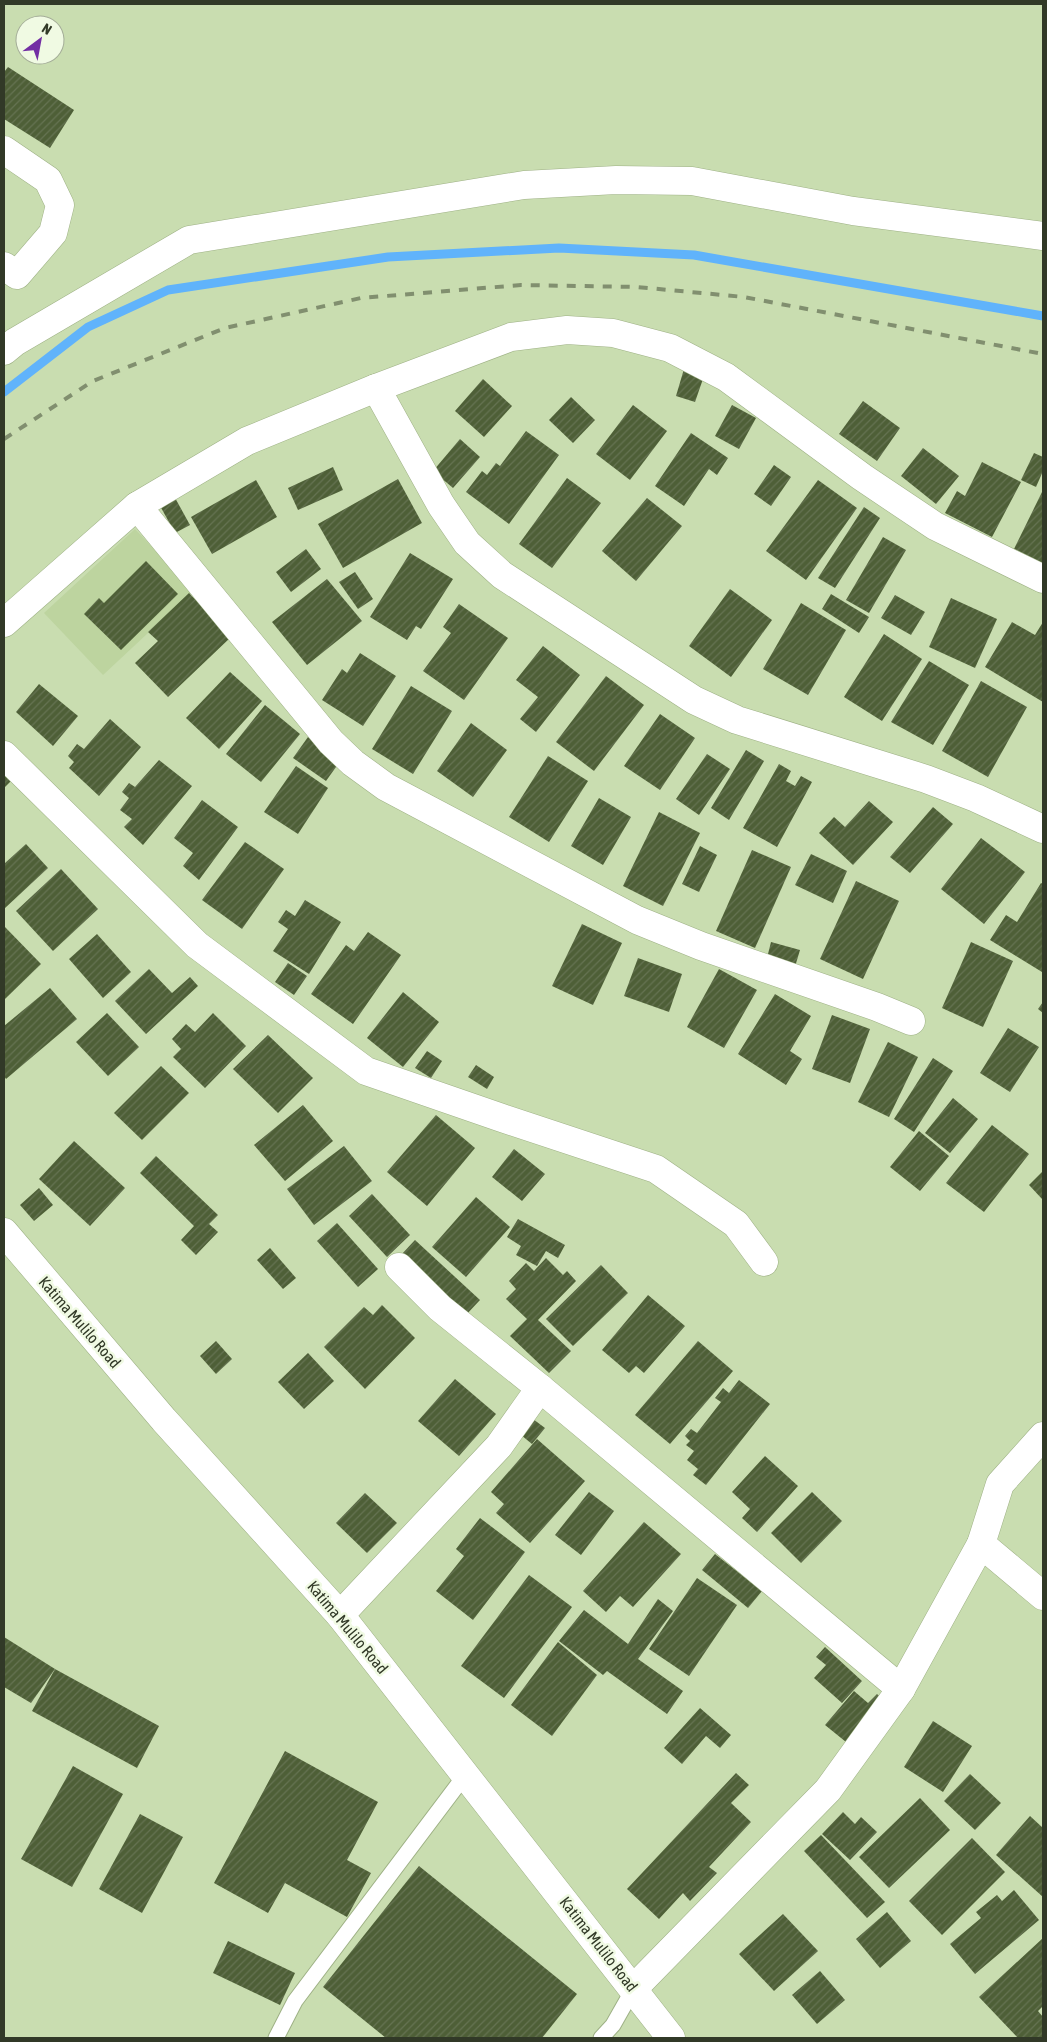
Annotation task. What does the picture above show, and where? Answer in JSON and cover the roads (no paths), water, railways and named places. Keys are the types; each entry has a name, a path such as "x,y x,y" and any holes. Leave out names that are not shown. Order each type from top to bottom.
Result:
{"street":[{"path":"4,150 48,180 60,205 53,233 8,276"},
{"path":"4,351 15,342 189,240 524,185 616,180 692,181 853,211 1043,236"},
{"path":"4,623 137,506 247,441 376,388 511,337 567,330 604,332 670,348 726,377 862,477 935,526 1043,579"},
{"path":"376,388 440,505 467,543 502,575 694,700 738,720 976,798 1043,829"},
{"path":"137,506 331,742 353,763 386,787 637,920 701,946 877,1007 911,1022"},
{"path":"4,755 198,945 366,1071 656,1169 736,1224 764,1262"},
{"name":"Katima Mulilo Road","path":"4,1232 164,1420 340,1615 634,1988 671,2038"},
{"path":"399,1267 440,1308 540,1388 901,1688"},
{"path":"340,1615 499,1446 540,1388"},
{"path":"634,1988 828,1790 901,1688 981,1544 1000,1484 1043,1436"},
{"path":"981,1544 1043,1596"}],"lane":[{"path":"276,2038 295,2001 466,1774"},
{"path":"601,2038 613,2025 634,1988"}],"waterway":[{"path":"4,392 88,327 168,290 388,257 559,248 694,255 1043,316"}],"railway":[{"path":"4,439 93,381 225,328 361,298 521,285 637,287 744,297 1043,354"}]}
